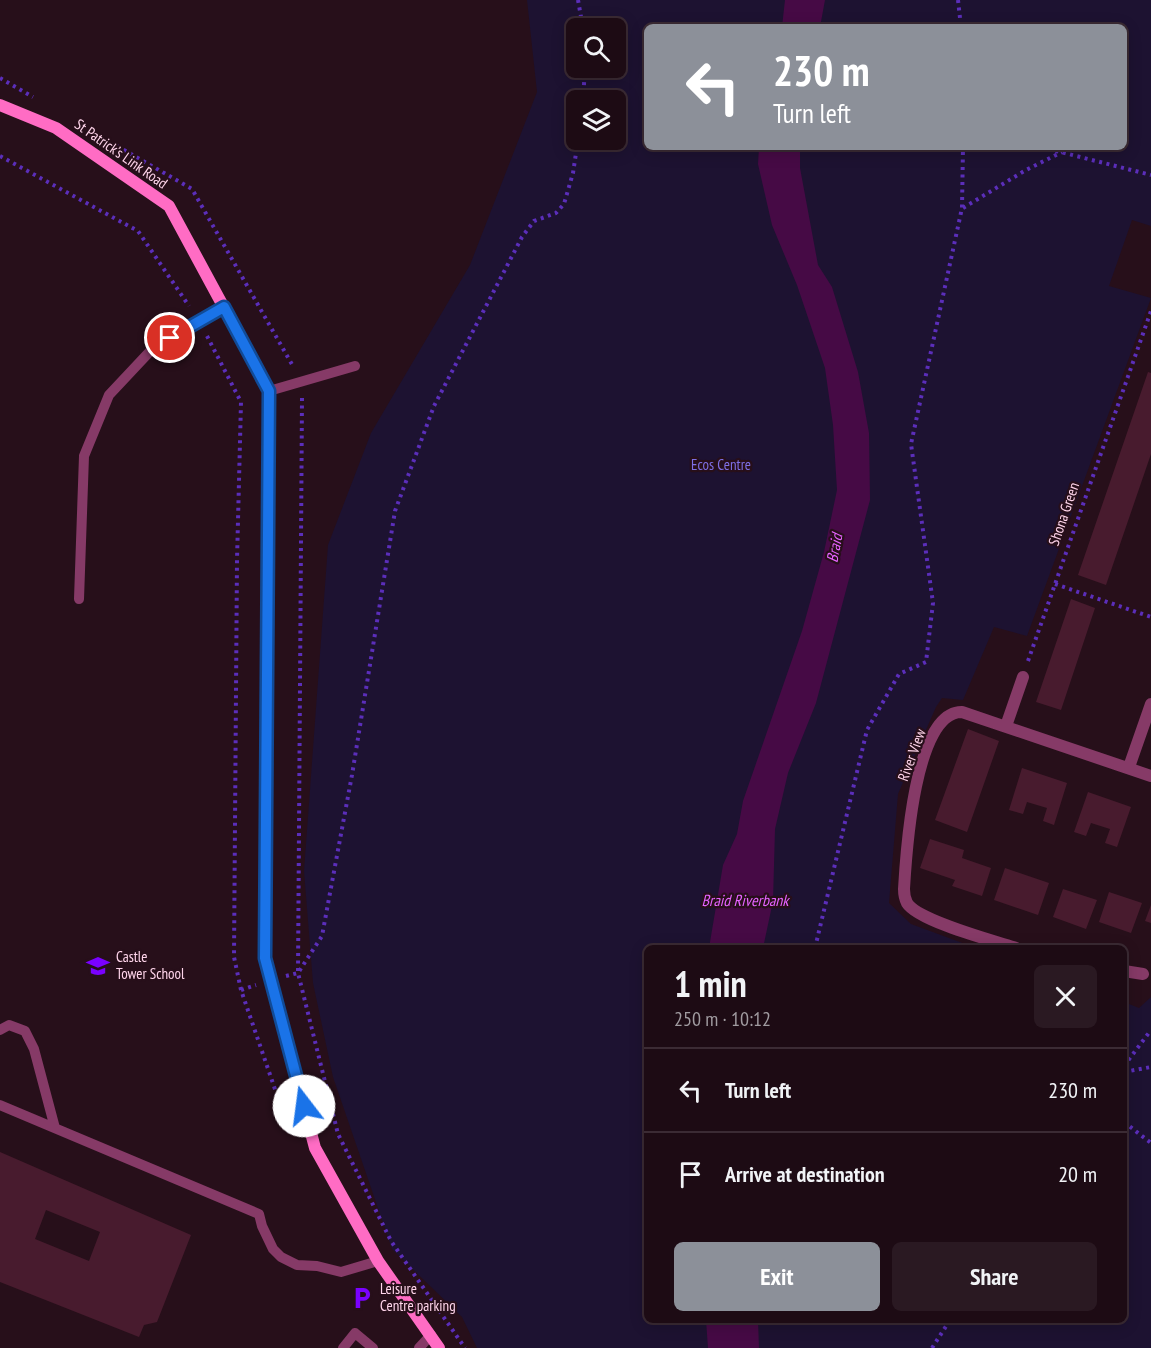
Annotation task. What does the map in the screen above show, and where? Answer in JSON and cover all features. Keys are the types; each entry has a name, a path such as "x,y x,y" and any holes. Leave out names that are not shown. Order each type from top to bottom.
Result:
{"street":[{"name":"St Patrick’s Link Road","path":"0,105 56,128 169,206 269,391 265,958 315,1148 378,1261 439,1348"},
{"path":"1006,726 1023,677"},
{"path":"1128,768 1151,704"},
{"name":"River View","path":"1007,945 928,918 907,903 904,889 907,831 917,777 925,753 941,722 955,711 962,711 1151,776"},
{"path":"1127,971 1143,974"}],"lane":[{"path":"80,599 84,456 109,395 155,346 224,307"},
{"path":"269,391 354,366"},
{"path":"0,1030 9,1025 25,1031 34,1049 56,1128"},
{"path":"0,1105 259,1214 262,1227 273,1249 281,1257 297,1264 341,1272 378,1261"},
{"path":"343,1348 355,1333 373,1348"},
{"path":"419,1348 430,1335"}],"path":[{"path":"578,0 581,18"},
{"path":"958,0 961,24"},
{"path":"298,973 322,936 352,775 395,512 434,406 522,237 534,222 556,213 564,204 576,150"},
{"path":"816,945 867,730 899,674 926,662 933,603 910,444 962,208 963,150"},
{"path":"1054,150 1151,175"},
{"path":"962,208 1026,170 1062,152"},
{"path":"0,156 138,231 199,321 241,402 237,560 234,957 241,990"},
{"name":"Shona Green","path":"1023,677 1151,311"},
{"path":"1055,584 1151,617"},
{"path":"1127,1062 1151,1030"},
{"path":"1127,1071 1151,1067"},
{"path":"1127,1124 1151,1143"},
{"path":"932,1348 948,1323"}],"green space":[{"name":"Ecos Centre","path":"527,0 1151,0 1151,226 1132,220 1109,286 1151,298 1027,636 994,627 963,700 942,698 936,707 898,794 889,903 911,924 968,945 644,945 644,1323 1127,1323 1127,1003 1139,1008 1151,997 1151,1348 477,1348 462,1317 392,1249 333,1077 313,983 304,871 328,545 371,433 470,265 537,92"}],"water":[{"path":"785,0 825,0 821,24 782,24"},
{"name":"Braid Riverbank","path":"759,150 800,150 800,168 818,265 832,287 858,372 869,433 870,500 816,703 788,773 775,829 773,901 764,945 710,945 723,865 737,834 743,801 802,631 824,552 837,490 833,425 825,368 797,285 772,225 758,164"},
{"path":"706,1323 758,1323 759,1348 708,1348"}],"building":[{"path":"1148,372 1151,373 1151,454 1106,585 1078,575"},
{"path":"1071,599 1095,608 1061,710 1036,702"},
{"path":"968,729 999,741 967,832 935,820"},
{"path":"1022,768 1067,783 1054,825 1043,821 1047,808 1027,802 1023,814 1009,810"},
{"path":"1088,792 1131,807 1117,847 1105,843 1110,829 1091,823 1086,836 1074,832"},
{"path":"930,839 964,850 962,858 991,868 982,896 952,886 955,880 920,868"},
{"path":"1005,868 1049,883 1038,915 994,900"},
{"path":"1063,889 1097,900 1086,929 1053,917"},
{"path":"1109,892 1142,903 1131,933 1099,922"},
{"path":"1151,905 1151,923 1145,921"},
{"path":"0,1152 191,1235 157,1322 144,1325 139,1337 0,1282","holes":["46,1210 100,1232 89,1261 35,1239"]}],"place":[{"name":"Castle Tower School","path":"98,966"},
{"name":"Leisure Centre parking","path":"362,1298"}],"route":[{"path":"170,338 224,307 269,391 265,958 304,1106"}],"water label":[{"name":"Braid","path":"834,548"}]}
